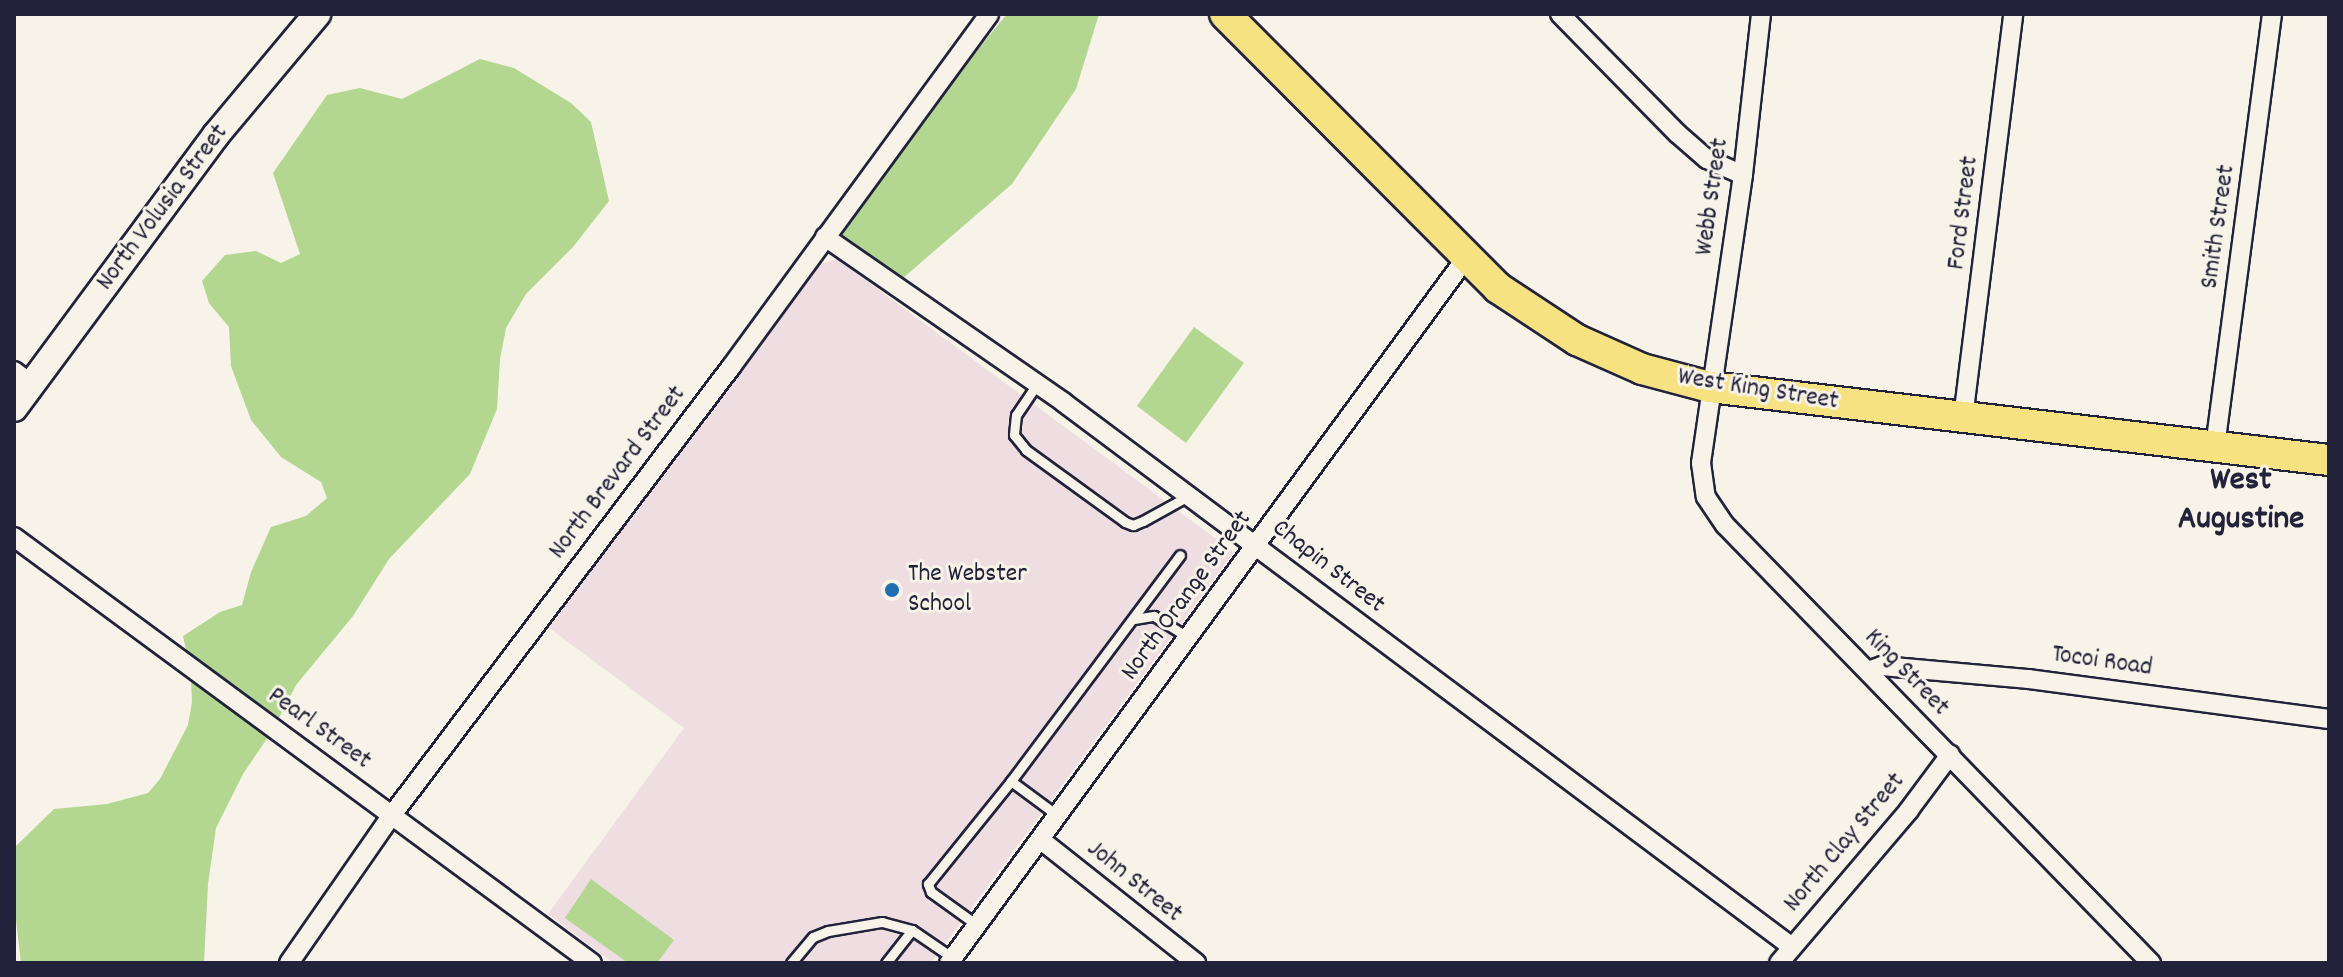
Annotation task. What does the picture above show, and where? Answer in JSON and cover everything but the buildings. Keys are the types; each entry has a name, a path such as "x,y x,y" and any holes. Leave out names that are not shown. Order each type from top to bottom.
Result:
{"main road":[{"name":"North Volusia Street","path":"14,408 22,378 317,14"},
{"name":"West King Street","path":"1225,14 1498,288 1577,340 1642,369 1710,387 2329,460"}],"street":[{"name":"North Brevard Street","path":"289,963 392,815 731,367 989,14"},
{"path":"1560,14 1678,134 1707,159 1743,175"},
{"name":"Webb Street","path":"1710,387 1743,175 1761,14"},
{"name":"Ford Street","path":"1963,418 2013,14"},
{"name":"Smith Street","path":"2215,447 2272,14"},
{"name":"Chapin Street","path":"825,237 1190,495 1287,571 1792,947"},
{"name":"North Orange Street","path":"951,960 1466,258"},
{"name":"King Street","path":"1710,387 1701,471 1706,497 1714,512 2151,963"},
{"name":"Pearl Street","path":"14,537 592,963"},
{"name":"Tocoi Road","path":"1868,671 1882,666 2029,679 2329,719"},
{"name":"North Clay Street","path":"1779,963 1909,810 1950,755"},
{"name":"John Street","path":"1041,840 1196,963"}],"lane":[{"path":"1037,384 1016,415 1014,435 1026,450 1125,522 1133,525 1143,521 1190,495"},
{"path":"977,925 931,892 928,884 1011,781 1180,555"},
{"path":"1131,621 1154,616 1188,638"},
{"path":"1011,781 1058,816"},
{"path":"791,963 813,937 828,931 882,922 912,930 951,960"},
{"path":"886,963 912,930"}],"shaded area":[{"name":"The Webster School","path":"837,259 1234,552 931,963 613,963 548,914 684,728 549,628 817,265"}],"green space":[{"path":"1007,14 1099,14 1076,89 1012,184 903,278 839,233 937,99"},
{"path":"480,59 514,68 571,103 591,122 609,201 573,247 526,294 506,328 500,359 497,409 470,474 389,559 353,616 296,685 279,718 186,650 183,636 220,612 242,605 251,572 271,527 306,516 327,498 321,482 281,457 251,420 231,366 229,327 209,303 202,281 225,255 256,251 281,263 300,254 273,173 327,95 360,88 402,99"},
{"path":"1194,327 1244,363 1186,443 1137,406"},
{"path":"191,680 268,737 243,774 216,828 208,884 204,963 21,963 14,903 15,847 54,809 107,804 148,793 160,779 188,725 192,702"},
{"path":"591,879 674,940 657,963 628,963 565,918"}],"place":[{"name":"The Webster School","path":"892,590"}],"district":[{"name":"West Augustine","path":"2241,500"}]}
